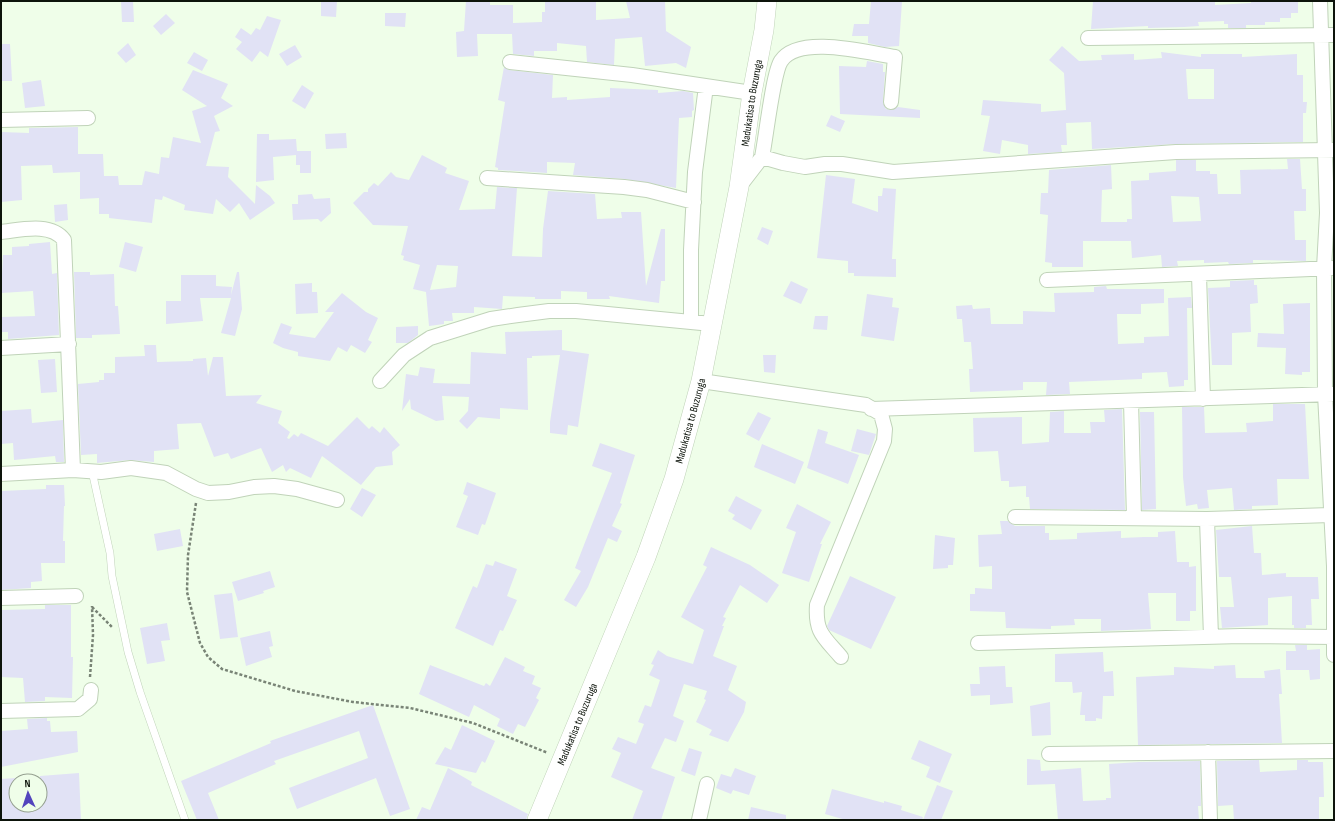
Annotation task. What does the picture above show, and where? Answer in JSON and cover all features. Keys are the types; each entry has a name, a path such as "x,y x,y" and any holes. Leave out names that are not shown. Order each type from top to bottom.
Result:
{"main road":[{"name":"Madukatisa to Buzuruga","path":"538,820 562,758 646,557 674,479 701,381 739,188 752,93 764,30 767,1"}],"street":[{"path":"1320,1 1328,35 1329,150 1327,228 1329,268 1330,514 1334,566 1334,655"},
{"path":"1088,38 1328,35"},
{"path":"739,188 762,157 778,69 780,62 788,53 811,46 895,57 891,102"},
{"path":"510,62 632,75 752,93"},
{"path":"691,322 690,250 695,172 706,86"},
{"path":"1,120 88,118"},
{"path":"762,157 783,163 805,166 842,164 893,172 1176,152 1329,150"},
{"path":"487,178 647,190 694,202"},
{"path":"1,232 38,229 53,230 60,234 64,240 73,470"},
{"path":"1047,280 1199,275 1329,268"},
{"path":"1199,275 1203,399"},
{"path":"380,381 404,355 430,338 491,320 549,311 576,311 712,324"},
{"path":"1,348 69,344"},
{"path":"701,381 866,406 881,414 885,429 884,441 817,605 816,619 820,632 841,657"},
{"path":"871,408 1330,394"},
{"path":"1130,401 1134,518"},
{"path":"1,474 73,470 101,472 131,468 166,473 208,493 229,492 254,487 274,486 297,489 337,500"},
{"path":"1015,517 1207,519 1330,514"},
{"path":"1207,519 1211,637"},
{"path":"1,598 76,596"},
{"path":"978,643 1211,637 1334,637"},
{"path":"1,711 78,709 90,700 92,690"},
{"path":"1049,754 1334,751"},
{"path":"1208,752 1210,820"},
{"path":"699,820 708,784"}],"lane":[{"path":"92,471 110,553 112,576 125,638 140,692 185,820"}],"path":[{"path":"200,490 189,548 188,592 200,643 208,657 222,669 295,691 353,702 410,708 473,723 562,758"},
{"path":"76,596 92,606 104,620 125,638"},
{"path":"92,606 93,635 90,674 92,690"}],"building":[{"path":"121,1 133,1 134,22 122,22"},
{"path":"321,1 337,1 336,17 321,16"},
{"path":"466,1 490,1 490,5 513,5 513,23 542,22 542,12 545,12 545,1 596,1 596,20 630,18 626,1 665,1 666,31 691,47 686,68 676,63 645,66 642,37 615,39 614,65 587,62 586,46 557,43 557,51 534,51 534,56 513,54 512,34 477,34 478,56 457,57 456,32 464,31"},
{"path":"871,1 902,1 899,46 885,47 868,43 868,36 852,36 854,24 869,24"},
{"path":"1093,1 1215,1 1215,5 1251,3 1251,1 1298,1 1298,13 1291,13 1291,18 1280,18 1280,22 1265,22 1265,25 1246,25 1246,28 1228,28 1228,24 1224,24 1224,21 1198,22 1199,26 1184,27 1148,28 1148,26 1091,29"},
{"path":"385,13 406,13 405,27 385,26"},
{"path":"166,14 175,23 161,35 153,26"},
{"path":"267,16 281,20 268,57 260,51 252,62 236,49 242,42 235,37 241,28 251,35 256,28 260,30"},
{"path":"128,43 136,55 126,63 117,53"},
{"path":"1,44 10,44 12,81 1,81"},
{"path":"295,45 302,57 287,66 279,54"},
{"path":"1062,46 1079,61 1102,60 1101,55 1134,54 1134,60 1162,58 1161,52 1201,57 1201,54 1242,54 1242,57 1297,54 1297,75 1303,75 1303,102 1307,102 1306,113 1303,113 1303,142 1176,144 1092,149 1091,122 1066,123 1067,145 1061,145 1062,152 1028,154 1028,145 1002,140 1000,154 983,151 990,116 981,115 983,100 1041,104 1041,112 1066,110 1064,73 1049,60","holes":["1186,69 1214,69 1214,99 1188,99"]},
{"path":"194,52 208,60 202,71 187,63"},
{"path":"867,61 883,64 883,72 885,72 883,102 886,109 891,110 898,107 920,110 920,118 840,114 839,66 866,67"},
{"path":"504,67 509,70 553,75 552,98 567,97 567,100 610,97 610,88 658,90 658,93 683,91 693,93 694,110 692,111 692,117 679,118 676,188 625,179 573,175 575,163 547,162 547,173 498,170 498,168 495,167 505,102 498,100"},
{"path":"193,70 228,84 221,98 233,106 214,116 220,131 215,132 206,166 229,167 228,177 255,204 256,185 270,196 275,203 250,220 239,203 230,212 216,199 213,214 184,210 185,205 163,196 162,200 155,199 152,223 109,218 109,214 99,214 99,198 80,199 80,172 53,173 52,165 21,166 22,200 1,202 1,132 29,133 29,128 78,127 78,154 103,154 104,176 118,176 119,185 142,185 145,171 159,174 161,157 169,158 173,137 201,143 192,111 207,106 182,90"},
{"path":"41,80 45,106 25,108 22,83"},
{"path":"302,85 314,93 305,109 292,101"},
{"path":"831,115 845,121 840,132 826,126"},
{"path":"346,133 347,148 326,149 325,134"},
{"path":"257,134 269,134 269,140 296,139 297,151 311,151 311,173 300,173 300,165 296,165 296,155 273,157 274,180 256,182"},
{"path":"422,155 447,168 445,173 469,181 459,210 495,209 497,187 517,188 512,256 542,257 543,229 548,191 595,194 597,219 622,218 621,212 641,212 646,286 661,229 665,229 665,281 661,281 659,303 609,296 610,299 587,299 587,292 561,291 561,299 535,299 535,297 503,296 502,309 474,307 474,313 452,313 453,321 444,321 444,324 429,326 426,292 413,289 420,265 403,260 404,256 401,255 408,226 373,225 353,203 364,192 368,192 368,189 374,183 378,186 391,172 396,177 409,180","holes":["437,265 458,266 456,287 430,290"]},
{"path":"1287,159 1300,159 1302,189 1306,189 1306,211 1294,211 1295,240 1306,240 1306,261 1253,260 1253,263 1229,264 1228,262 1204,263 1204,260 1177,261 1178,266 1162,267 1161,255 1132,258 1131,241 1083,241 1083,267 1052,267 1052,263 1045,262 1048,215 1040,214 1041,193 1048,193 1049,170 1111,165 1112,189 1102,190 1101,222 1127,222 1127,219 1132,219 1131,181 1149,180 1149,173 1176,171 1176,160 1196,160 1196,171 1210,171 1210,174 1217,174 1218,194 1241,194 1240,170 1288,169","holes":["1171,196 1199,197 1201,221 1173,222"]},
{"path":"826,175 855,179 852,203 878,212 878,196 882,196 883,188 896,189 892,259 896,259 896,277 854,276 854,273 848,273 848,261 817,258"},
{"path":"312,194 314,199 330,198 331,213 321,222 318,219 293,220 292,204 298,204 298,195"},
{"path":"67,204 68,220 55,222 54,205"},
{"path":"762,227 773,231 768,245 757,239"},
{"path":"50,242 52,274 57,273 59,335 8,339 8,332 1,332 1,317 35,316 33,291 1,293 3,255 12,255 12,247 29,246 29,244"},
{"path":"125,242 143,247 136,272 119,267"},
{"path":"74,272 90,272 90,275 114,274 115,306 118,306 120,334 92,335 92,338 76,338"},
{"path":"237,272 239,272 242,309 235,336 221,333 231,298 200,298 203,321 166,324 166,301 181,301 181,275 216,275 216,286 232,287 231,295"},
{"path":"1254,280 1254,285 1257,285 1258,303 1250,304 1251,332 1232,333 1232,365 1212,365 1208,288 1230,287 1230,281"},
{"path":"791,281 808,289 801,304 783,296"},
{"path":"312,283 312,292 317,292 318,313 296,314 295,284"},
{"path":"1106,286 1107,289 1164,289 1164,303 1141,304 1141,314 1117,314 1118,344 1144,343 1144,337 1169,336 1168,298 1191,297 1192,308 1187,308 1188,380 1184,380 1184,386 1169,387 1167,372 1142,373 1142,379 1069,382 1070,394 1046,395 1047,382 1023,382 1023,390 970,392 969,369 973,369 971,342 964,342 962,319 957,319 956,306 972,305 973,309 990,308 991,324 1023,324 1023,311 1055,312 1054,293 1094,292 1094,287"},
{"path":"342,293 366,312 378,318 368,340 372,342 365,353 351,345 347,352 338,347 330,361 298,356 298,352 283,348 273,343 281,323 292,327 289,334 315,338 334,312 325,312"},
{"path":"867,294 893,298 892,307 899,308 894,341 861,336"},
{"path":"1310,303 1310,372 1302,372 1302,375 1285,374 1286,348 1257,347 1258,333 1284,334 1283,304"},
{"path":"815,316 828,316 827,330 813,329"},
{"path":"418,326 418,335 408,343 396,343 396,327"},
{"path":"562,330 562,350 589,354 578,427 568,425 567,435 550,433 550,422 560,355 532,356 532,358 527,358 528,410 500,408 500,419 478,417 467,429 459,421 468,411 469,397 442,396 444,420 436,421 411,409 410,399 402,411 406,374 418,376 420,367 435,369 433,383 470,384 471,352 506,354 505,332"},
{"path":"144,345 156,345 157,362 193,361 193,359 206,358 208,376 213,357 223,357 226,396 262,395 256,403 282,411 278,423 290,432 287,438 289,439 294,434 298,437 301,433 328,446 357,417 369,429 372,426 380,433 384,427 400,445 392,452 393,465 376,467 361,485 322,456 311,478 290,468 286,472 283,465 272,472 261,448 231,459 228,453 214,457 201,423 177,424 179,449 154,451 154,462 130,460 97,463 97,454 81,455 78,384 99,382 99,380 104,380 104,373 115,373 115,357 145,356"},
{"path":"763,355 776,355 775,373 764,372"},
{"path":"55,359 57,392 41,393 38,360"},
{"path":"1273,404 1305,404 1309,479 1277,479 1278,505 1252,506 1252,509 1234,510 1232,488 1207,490 1209,508 1198,509 1197,504 1186,506 1183,477 1182,407 1204,407 1205,433 1247,432 1246,423 1273,421"},
{"path":"31,409 32,423 63,420 64,462 56,462 55,456 14,460 13,443 1,444 1,411"},
{"path":"1122,409 1125,510 1030,509 1029,497 1026,497 1026,486 1009,487 1009,481 1001,481 998,451 974,452 973,418 1022,417 1022,444 1049,442 1050,412 1064,411 1064,433 1091,433 1090,422 1105,422 1104,410"},
{"path":"758,412 771,418 759,441 746,434"},
{"path":"1140,412 1154,412 1156,509 1142,510"},
{"path":"818,429 828,432 825,443 859,455 848,484 807,468"},
{"path":"857,429 876,434 869,455 851,451"},
{"path":"600,443 635,455 620,503 622,504 612,526 622,531 617,542 608,538 588,587 576,607 564,600 581,571 575,568 612,473 592,466"},
{"path":"762,444 804,462 795,484 754,467"},
{"path":"467,482 496,493 485,525 482,524 478,535 456,527 468,496 463,494"},
{"path":"46,485 64,485 65,506 63,541 65,541 65,563 41,563 42,581 31,582 31,588 1,590 1,491 46,489"},
{"path":"362,488 376,495 362,517 350,509"},
{"path":"736,496 762,510 751,530 732,519 735,515 728,511"},
{"path":"797,504 831,522 820,544 822,544 809,582 782,573 796,532 786,528"},
{"path":"1000,521 1008,521 1015,526 1045,526 1045,533 1049,533 1049,540 1077,539 1077,533 1121,531 1121,538 1158,537 1158,532 1175,531 1177,562 1189,562 1189,567 1196,566 1196,611 1190,611 1190,621 1176,621 1176,593 1148,593 1151,629 1101,631 1101,619 1074,619 1075,625 1051,626 1051,629 1006,628 1005,612 970,611 970,594 975,594 975,588 992,589 992,566 979,567 978,535 1002,534"},
{"path":"1252,526 1254,553 1261,553 1262,575 1286,573 1286,577 1318,577 1319,599 1311,599 1312,625 1306,625 1306,628 1294,628 1294,625 1292,625 1292,596 1268,598 1268,625 1222,628 1220,607 1234,607 1231,577 1219,577 1216,530"},
{"path":"180,529 183,546 157,551 154,534"},
{"path":"935,535 955,538 953,565 948,565 948,568 933,569"},
{"path":"711,547 750,565 779,585 767,603 740,585 723,617 726,618 722,626 724,626 713,656 737,666 728,690 746,702 744,712 728,742 709,735 712,730 696,722 706,700 704,699 707,691 684,684 673,716 684,721 676,742 665,738 651,768 675,777 661,820 632,820 643,791 611,777 621,753 612,749 618,737 636,744 644,724 638,722 645,705 651,707 660,680 649,675 654,665 651,664 658,650 667,656 693,664 704,630 681,617 707,567 703,565"},
{"path":"495,561 517,569 507,596 517,600 503,631 500,630 493,646 455,628 473,586 477,588 486,564 493,566"},
{"path":"270,571 275,587 263,591 264,593 238,601 232,582"},
{"path":"850,576 896,597 871,649 829,630 827,626"},
{"path":"232,593 238,637 220,639 214,595"},
{"path":"45,605 71,605 71,657 73,657 72,698 45,697 45,701 25,702 23,678 1,677 1,610 45,609"},
{"path":"167,623 170,640 161,641 165,661 147,664 140,628"},
{"path":"270,631 273,646 269,647 272,657 246,666 240,638"},
{"path":"1295,645 1307,645 1307,650 1320,649 1320,679 1310,680 1309,670 1286,670 1286,651 1296,651"},
{"path":"1103,652 1104,672 1113,671 1114,696 1103,696 1102,719 1096,718 1096,721 1085,721 1085,715 1080,715 1082,692 1073,693 1072,682 1055,682 1055,654"},
{"path":"505,657 525,667 523,671 535,676 532,684 541,688 536,698 539,700 525,727 518,724 513,734 497,726 500,719 474,705 469,717 419,694 430,665 484,686 486,683 490,686"},
{"path":"1235,665 1236,678 1265,678 1264,671 1280,669 1282,694 1279,694 1282,743 1138,745 1136,677 1174,675 1174,667 1214,669 1214,666"},
{"path":"1005,666 1006,687 1012,687 1013,703 990,705 990,695 971,696 970,684 980,684 979,667"},
{"path":"1050,702 1051,735 1032,736 1030,706"},
{"path":"373,705 410,809 390,816 376,778 297,809 289,788 368,758 359,731 274,761 276,764 208,793 219,820 197,820 181,781 271,743 270,741"},
{"path":"47,718 47,721 50,721 51,732 77,731 78,752 1,767 1,731 28,729 27,719"},
{"path":"462,725 495,741 485,763 482,761 476,773 435,764 445,747 451,750"},
{"path":"919,740 952,754 940,783 926,777 930,767 911,759"},
{"path":"689,748 702,752 695,776 681,771"},
{"path":"1027,759 1040,760 1041,771 1081,768 1083,801 1106,800 1106,798 1111,798 1109,764 1200,761 1201,806 1198,806 1199,820 1058,820 1055,784 1027,785"},
{"path":"1259,760 1260,772 1297,770 1297,760 1323,762 1324,797 1319,797 1319,820 1234,820 1233,805 1218,806 1217,761"},
{"path":"448,768 472,782 471,785 528,814 526,820 416,820 422,807 430,810"},
{"path":"735,768 756,776 749,795 733,790 731,794 716,788 721,774 731,777"},
{"path":"79,773 81,820 1,820 1,779 8,779 8,813 48,813 48,775"},
{"path":"937,785 953,791 941,820 923,820"},
{"path":"832,789 884,803 884,801 902,806 901,810 923,817 922,820 846,820 825,814"},
{"path":"751,807 786,815 786,820 748,820"}]}
